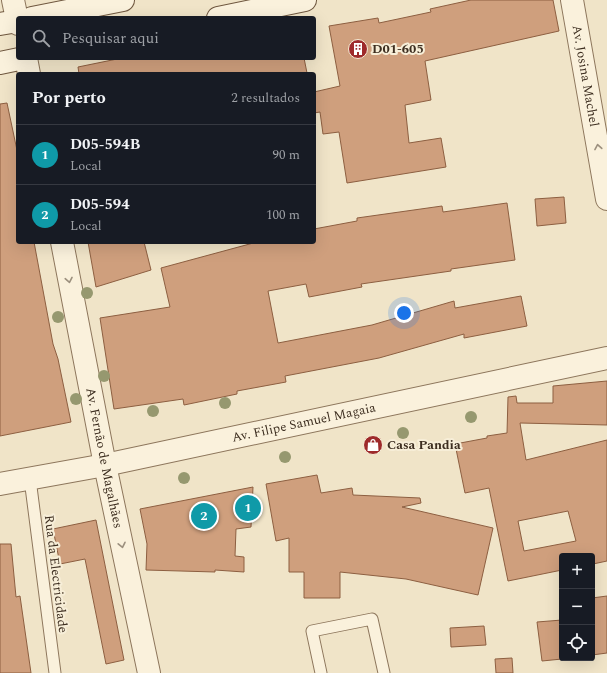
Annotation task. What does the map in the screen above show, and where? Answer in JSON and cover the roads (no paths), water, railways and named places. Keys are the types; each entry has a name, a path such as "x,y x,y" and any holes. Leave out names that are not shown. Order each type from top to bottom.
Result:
{"street":[{"path":"13,0 16,16"},
{"path":"46,16 122,0"},
{"path":"228,16 305,0"},
{"name":"Av. Josina Machel","path":"572,0 607,199"},
{"path":"0,63 16,60"},
{"path":"26,60 28,72"},
{"name":"Av. Fernão de Magalhães","path":"62,244 105,465 149,673"},
{"name":"Av. Filipe Samuel Magaia","path":"0,484 105,465 607,358"}],"lane":[{"name":"Rua da Electricidade","path":"30,479 55,673"},
{"path":"321,673 312,631 372,618 384,673"}],"place":[{"name":"D01-605","path":"358,49"},
{"name":"Casa Pandia","path":"373,445"},
{"name":"D05-594B","path":"248,508"},
{"name":"D05-594","path":"204,516"}]}
